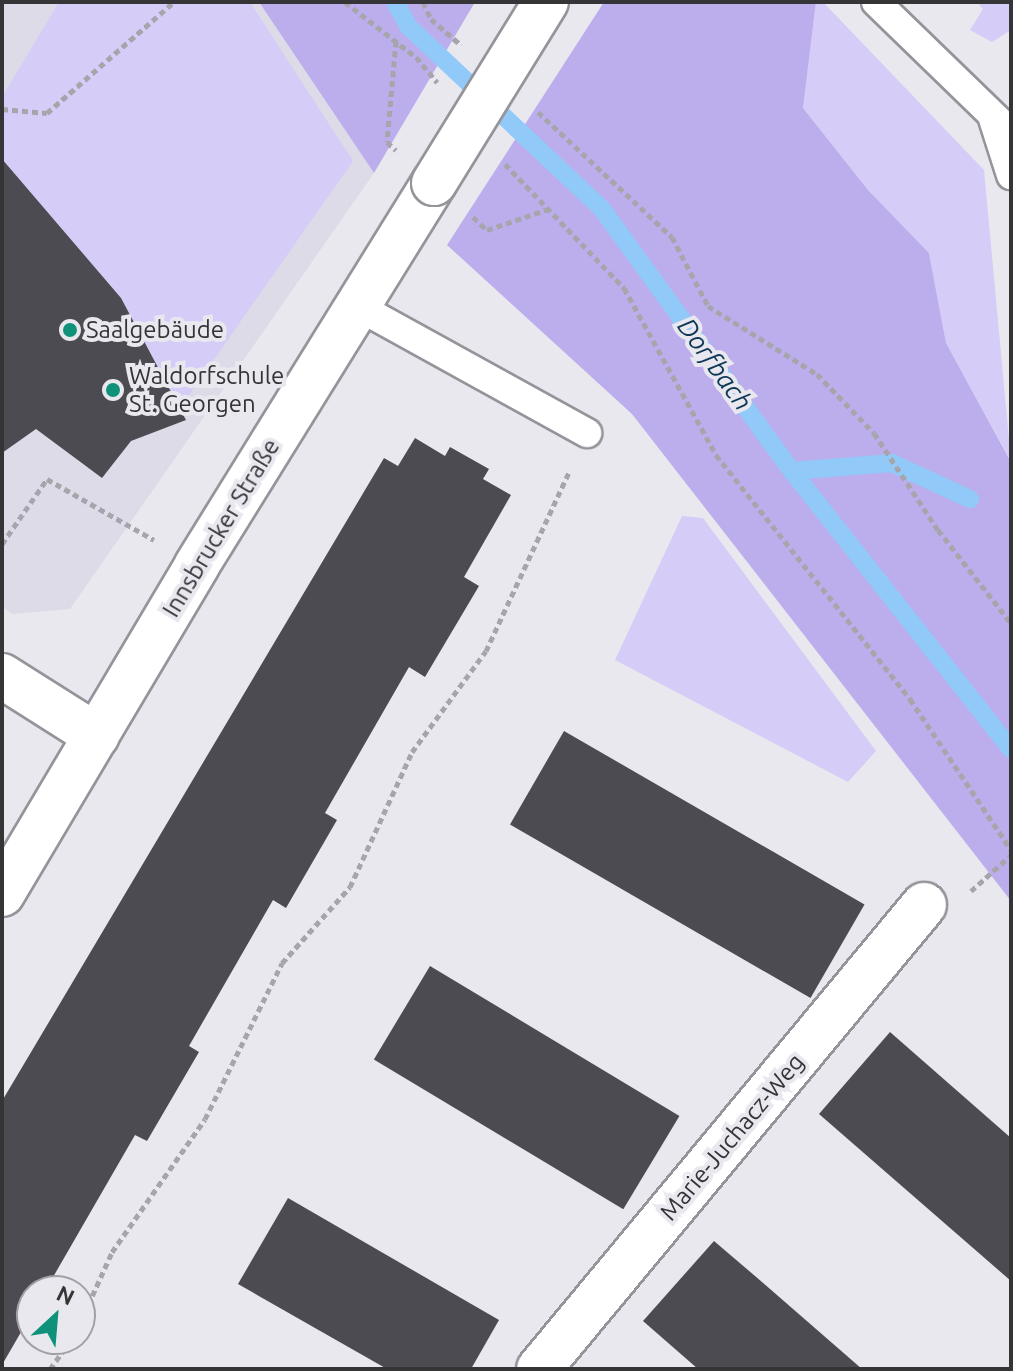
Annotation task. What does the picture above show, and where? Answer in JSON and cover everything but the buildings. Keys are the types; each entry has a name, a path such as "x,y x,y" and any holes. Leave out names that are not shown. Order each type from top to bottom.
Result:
{"street":[{"name":"Innsbrucker Straße","path":"2,894 197,565 546,2"},
{"path":"2,676 97,736"},
{"name":"Marie-Juchacz-Weg","path":"539,1369 924,905"}],"lane":[{"path":"876,2 1002,126 1011,175"},
{"path":"357,306 587,433"}],"path":[{"path":"2,109 47,113 174,2"},
{"path":"345,2 416,57"},
{"path":"423,2 431,19"},
{"path":"396,41 387,142 487,230 548,209"},
{"path":"534,108 672,237 708,306 817,374 874,433 938,530 1011,623"},
{"path":"500,159 624,288 716,455 910,699 1011,850"},
{"path":"96,1288 112,1252 205,1119 282,963 350,887 412,752 486,651 587,433"},
{"path":"2,544 47,479 197,565"}],"shaded area":[{"name":"Waldorfschule St. Georgen","path":"2,2 259,2 374,173 70,609 12,614 2,606"},
{"path":"59,2 250,2 353,161 180,408 121,298 2,166 2,97"},
{"path":"259,2 475,2 374,173"},
{"path":"604,2 816,2 803,108 868,190 929,253 946,343 1011,462 1011,901 632,414 447,245"},
{"path":"816,2 823,2 984,170 1011,461 946,343 929,253 868,190 803,108"},
{"path":"977,2 1011,2 1011,30 992,42 970,30 983,9"},
{"path":"682,516 703,518 876,751 848,782 615,660"}],"waterway":[{"name":"Dorfbach","path":"395,2 409,27 602,209 792,471 1011,749"},
{"path":"792,471 892,463 970,499"}],"place":[{"name":"Saalgebäude","path":"70,330"},
{"name":"Waldorfschule St. Georgen","path":"113,390"}]}
